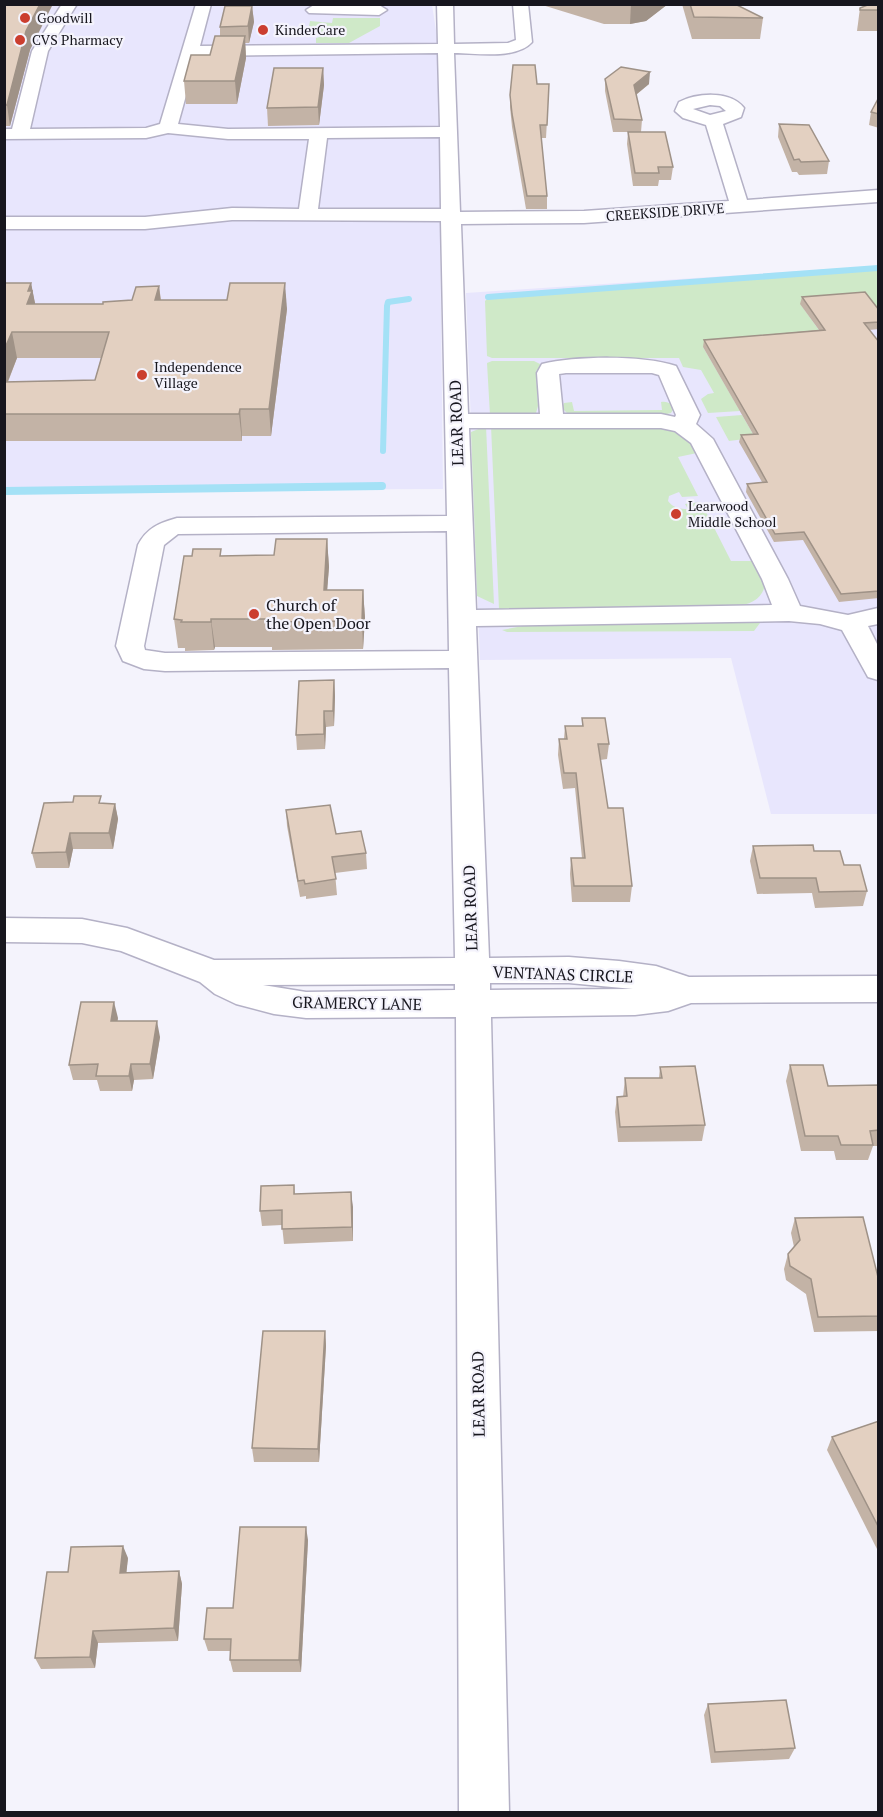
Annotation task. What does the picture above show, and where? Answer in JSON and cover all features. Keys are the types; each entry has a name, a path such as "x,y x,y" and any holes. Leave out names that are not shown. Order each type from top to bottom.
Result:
{"street":[{"path":"70,4 40,51 12,134 146,133 168,128 228,134 448,132"},
{"path":"168,128 204,4"},
{"name":"LEAR ROAD","path":"445,4 472,987 484,1812"},
{"path":"190,51 510,48 522,44 520,4"},
{"path":"314,10 379,10"},
{"path":"713,119 740,207"},
{"path":"308,215 319,133"},
{"name":"CREEKSIDE DRIVE","path":"4,223 145,223 232,214 584,217 879,196"},
{"path":"552,421 548,374 550,369 566,366 654,366 668,371 688,415 683,426"},
{"path":"456,421 661,421 683,426 701,439 775,579 789,614"},
{"path":"459,523 177,526 163,530 154,537 151,545 130,646 133,655 144,660 165,662 464,659"},
{"path":"462,618 789,614 820,616 853,624 879,671"},
{"path":"853,624 860,619 879,616"},
{"name":"GRAMERCY LANE","path":"4,930 82,932 127,940 212,973 227,985 248,995 306,1005 472,987"},
{"name":"VENTANAS CIRCLE","path":"472,987 635,1002 668,998 688,990 879,989"}],"shaded area":[{"path":"4,5 432,5 438,43 443,489 5,491"},
{"name":"Learwood Middle School","path":"878,266 878,814 771,814 731,658 480,660 466,293"}],"green space":[{"path":"333,18 380,18 380,26 349,43 316,43 316,38 332,33 308,32 310,21 332,23"},
{"path":"878,269 878,319 801,305 821,333 703,347 740,411 708,413 701,399 714,393 701,370 683,367 679,358 492,358 487,356 485,301 487,299"},
{"path":"534,361 542,365 536,371 538,406 536,413 490,415 487,363"},
{"path":"572,402 574,411 662,410 661,402 669,403 674,408 671,413 663,415 576,415 568,414 562,408 564,403"},
{"path":"742,415 753,434 743,435 745,439 729,441 716,417"},
{"path":"486,426 494,604 477,596 471,432"},
{"path":"491,426 655,426 669,429 685,437 697,453 678,457 698,496 682,497 679,492 669,496 668,501 674,507 685,509 688,509 685,504 701,502 731,561 753,561 765,584 762,594 751,603 735,606 499,609"},
{"path":"571,623 760,623 754,631 507,632 502,630 528,625"}],"building":[{"path":"4,4 40,4 26,31 7,105 4,105"},
{"path":"690,4 735,4 763,18 694,17"},
{"path":"870,4 879,4 879,10 860,10 860,8"},
{"path":"225,6 252,6 248,26 220,27"},
{"path":"215,36 245,36 235,81 184,81 191,55 210,55"},
{"path":"513,65 535,65 537,84 549,84 547,125 540,125 547,196 527,196 512,114 510,95"},
{"path":"621,67 650,72 634,85 642,120 614,119 605,79"},
{"path":"274,68 323,68 318,107 267,108"},
{"path":"879,97 879,114 871,112"},
{"path":"779,124 809,125 829,161 794,160"},
{"path":"628,132 665,132 673,167 658,167 659,173 635,173"},
{"path":"4,283 31,283 28,291 32,291 27,304 103,304 103,302 132,300 136,287 159,286 155,300 227,300 230,283 285,283 269,409 240,409 239,414 4,414 4,382 95,380 109,332 12,332 4,350"},
{"name":"Learwood Middle School","path":"865,292 879,310 879,322 864,323 879,342 879,591 841,594 804,532 775,534 747,484 767,482 741,435 758,434 704,340 825,330 802,297"},
{"path":"276,539 327,539 324,590 363,590 362,621 269,622 269,619 211,619 211,622 181,622 182,620 174,619 184,556 192,556 193,549 221,549 220,556 274,555"},
{"path":"334,680 333,711 324,711 324,734 296,735 299,681"},
{"path":"582,718 605,718 609,744 598,744 608,808 623,808 632,886 574,886 571,858 585,858 576,773 564,773 559,739 567,739 565,726 583,726"},
{"path":"74,796 101,796 99,803 115,804 109,833 70,833 66,852 32,853 44,803 73,802"},
{"path":"330,805 336,834 361,831 366,853 332,857 336,879 305,884 304,880 298,881 286,810"},
{"path":"813,845 814,851 840,851 844,865 860,865 867,891 819,892 816,878 760,878 753,846"},
{"path":"81,1002 114,1002 111,1021 157,1021 150,1064 131,1064 129,1076 96,1076 98,1064 69,1065"},
{"path":"790,1065 823,1065 828,1086 879,1085 879,1130 870,1131 873,1145 841,1145 838,1136 805,1136"},
{"path":"695,1066 705,1125 620,1127 617,1097 627,1096 625,1078 662,1078 660,1067"},
{"path":"294,1185 294,1194 351,1192 352,1227 282,1229 282,1210 260,1211 261,1186"},
{"path":"863,1217 879,1281 879,1316 818,1317 811,1279 790,1266 788,1254 800,1240 795,1218"},
{"path":"263,1331 325,1331 318,1449 252,1448"},
{"path":"879,1421 879,1528 832,1437"},
{"path":"240,1527 306,1527 299,1660 230,1660 231,1639 204,1639 207,1608 233,1608"},
{"path":"123,1546 120,1573 179,1571 174,1628 93,1631 90,1657 35,1658 47,1572 68,1572 71,1547"},
{"path":"786,1700 795,1748 715,1752 708,1704"}],"waterway":[{"path":"488,297 878,268"},
{"path":"383,451 387,306 388,302 409,299"},
{"path":"4,491 382,486"}],"place":[{"name":"Goodwill","path":"25,18"},
{"name":"KinderCare","path":"263,30"},
{"name":"CVS Pharmacy","path":"20,40"},
{"name":"Independence Village","path":"142,375"},
{"name":"Learwood Middle School","path":"676,514"},
{"name":"Church of the Open Door","path":"254,614"}]}
